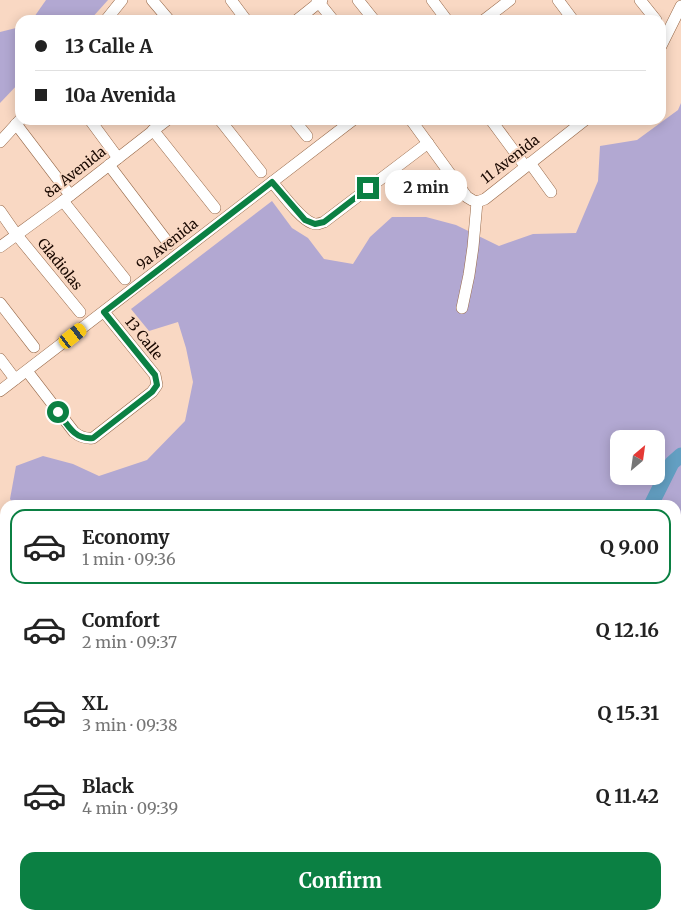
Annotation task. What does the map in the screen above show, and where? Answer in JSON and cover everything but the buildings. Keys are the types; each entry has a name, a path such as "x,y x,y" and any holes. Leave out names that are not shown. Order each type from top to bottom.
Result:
{"street":[{"path":"110,15 122,0"},
{"path":"152,0 165,15"},
{"path":"231,0 242,15"},
{"path":"358,0 370,15"},
{"path":"432,0 443,15"},
{"path":"490,15 510,0"},
{"path":"558,0 569,15"},
{"path":"640,0 652,15"},
{"path":"303,15 319,1 329,15"},
{"path":"666,28 681,6"},
{"path":"0,142 15,125"},
{"path":"20,125 67,198 124,279"},
{"path":"93,125 114,161 169,244"},
{"name":"8a Avenida","path":"0,247 67,198 160,125"},
{"path":"224,125 261,172"},
{"path":"298,125 307,136"},
{"name":"9a Avenida","path":"0,391 346,125"},
{"path":"414,125 468,198 477,202 469,276 462,308"},
{"path":"495,125 551,192"},
{"name":"11 Avenida","path":"477,202 485,199 528,165 570,125"},
{"path":"153,130 214,208"},
{"path":"272,182 305,220 315,224 324,222 428,143"},
{"path":"0,211 16,234"},
{"name":"Gladiolas","path":"16,234 80,312"},
{"path":"0,303 34,347"},
{"name":"13 Calle","path":"27,371 69,426 80,437 86,439 93,438 152,392 157,385 155,375 104,312"},
{"path":"0,358 16,379"}],"shaded area":[{"path":"46,0 108,0 94,15 36,15"},
{"path":"15,28 15,87 0,103 0,32"},
{"path":"681,103 681,500 10,499 16,466 43,456 73,464 99,476 147,460 185,421 193,382 178,322 149,331 131,309 272,201 292,228 308,238 324,259 353,264 370,237 392,217 426,217 456,225 499,246 533,234 576,233 598,181 600,146 637,140 658,125 666,125 666,119 678,110"}],"waterway":[{"path":"654,500 672,463 681,455"}],"route":[{"path":"58,412 80,437 86,439 93,438 152,392 157,385 155,375 104,312 272,182 305,220 315,224 324,222 368,188"}]}
